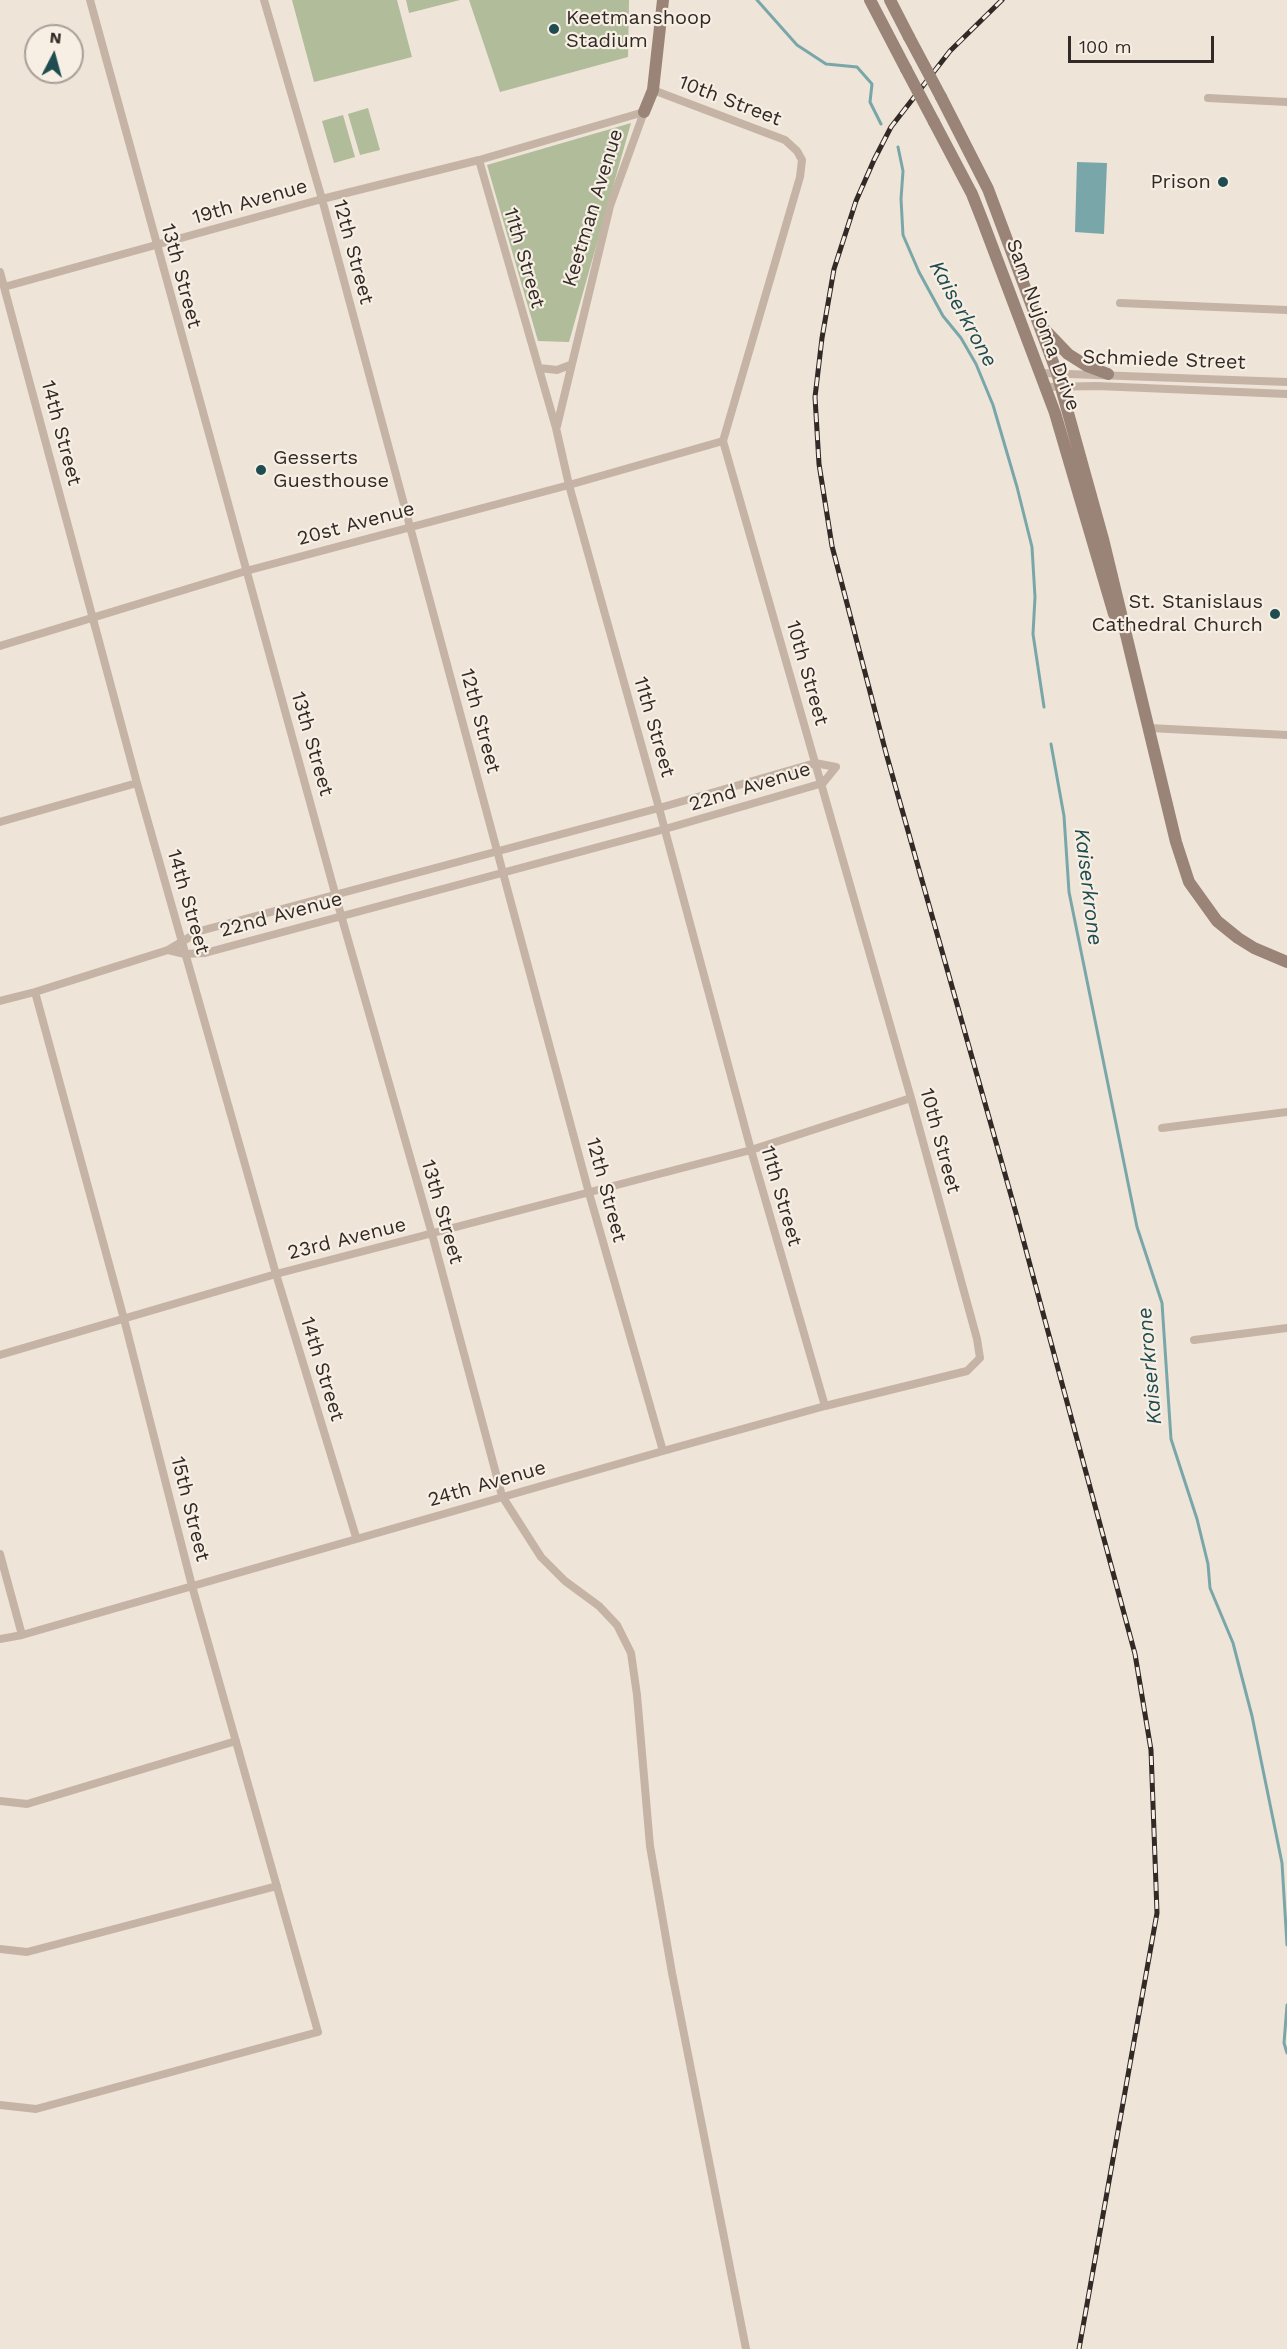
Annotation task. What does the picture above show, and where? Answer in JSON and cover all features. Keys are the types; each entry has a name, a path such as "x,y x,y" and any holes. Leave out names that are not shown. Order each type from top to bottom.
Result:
{"main road":[{"name":"Keetman Avenue","path":"644,112 653,90 663,0"},
{"name":"Sam Nujoma Drive","path":"870,0 980,213 1041,373 1079,492 1128,662 1136,681 1176,842 1190,882 1217,921 1238,938 1287,962"},
{"name":"Sam Nujoma Drive","path":"890,0 988,189 1041,325 1061,386 1103,539 1134,660 1136,681"},
{"path":"1041,325 1068,354 1087,366 1108,374"}],"street":[{"name":"13th Street","path":"90,0 341,915 432,1234 502,1496 541,1557 565,1581 599,1606 617,1625 631,1653 637,1695 650,1845 672,1973 746,2349"},
{"name":"12th Street","path":"264,0 322,199 589,1193 663,1451"},
{"name":"10th Street","path":"653,90 785,140 797,151 802,160 800,177 723,441 823,783 977,1339 980,1358"},
{"path":"1208,98 1287,102"},
{"name":"19th Avenue","path":"4,287 322,199 479,160 644,112"},
{"name":"Keetman Avenue","path":"556,428 610,206 644,112"},
{"name":"11th Street","path":"479,160 556,428 569,485 659,807 751,1150 825,1406"},
{"name":"14th Street","path":"0,272 185,954 276,1274 356,1538"},
{"path":"1120,303 1287,310"},
{"path":"539,368 557,370 570,365"},
{"name":"Schmiede Street","path":"1041,373 1287,382"},
{"name":"Schmiede Street","path":"1045,387 1287,394"},
{"name":"20st Avenue","path":"0,646 246,571 569,485 723,441"},
{"path":"1149,728 1287,735"},
{"name":"22nd Avenue","path":"0,1001 34,993 168,950 200,931 816,763 836,767 823,783 665,829 205,953 185,954 168,950"},
{"path":"0,822 137,783"},
{"name":"15th Street","path":"0,2105 36,2109 318,2032 192,1586 124,1319 34,993"},
{"name":"23rd Avenue","path":"0,1355 276,1274 751,1150 911,1098"},
{"path":"1162,1128 1287,1112"},
{"path":"1194,1340 1287,1328"},
{"name":"24th Avenue","path":"0,1639 22,1635 502,1496 825,1406 967,1371 980,1358"},
{"path":"0,1554 22,1635"},
{"path":"0,1801 27,1803 236,1741"},
{"path":"0,1949 27,1952 277,1886"}],"green space":[{"path":"292,0 397,0 412,57 314,82"},
{"path":"406,0 460,0 409,13"},
{"name":"Keetmanshoop Stadium","path":"469,0 629,0 628,57 500,92"},
{"path":"368,108 380,150 360,155 348,114"},
{"path":"343,115 355,157 334,163 322,121"},
{"path":"631,123 569,342 538,341 487,165"}],"water":[{"path":"1077,162 1107,163 1104,234 1075,232"}],"waterway":[{"name":"Kaiserkrone","path":"757,0 797,45 826,64 857,67 872,84 870,102 881,124"},
{"name":"Kaiserkrone","path":"898,147 903,171 901,199 903,235 919,272 943,316 961,338 976,364 993,405 1017,487 1032,547 1035,597 1033,634 1044,707"},
{"name":"Kaiserkrone","path":"1051,744 1064,816 1069,892 1137,1227 1162,1303 1171,1439 1197,1519 1208,1564 1210,1588 1233,1643 1252,1716 1282,1863 1287,1945"},
{"name":"Kaiserkrone","path":"1287,2005 1284,2043 1287,2053"}],"railway":[{"path":"1002,0 950,51 891,127 874,160 856,201 834,269 815,397 819,464 832,546 886,753 1016,1213 1135,1654 1151,1750 1157,1913 1079,2349"}],"place":[{"name":"Keetmanshoop Stadium","path":"554,29"},
{"name":"Prison","path":"1223,182"},
{"name":"Gesserts Guesthouse","path":"261,470"},
{"name":"St. Stanislaus Cathedral Church","path":"1275,614"}]}
